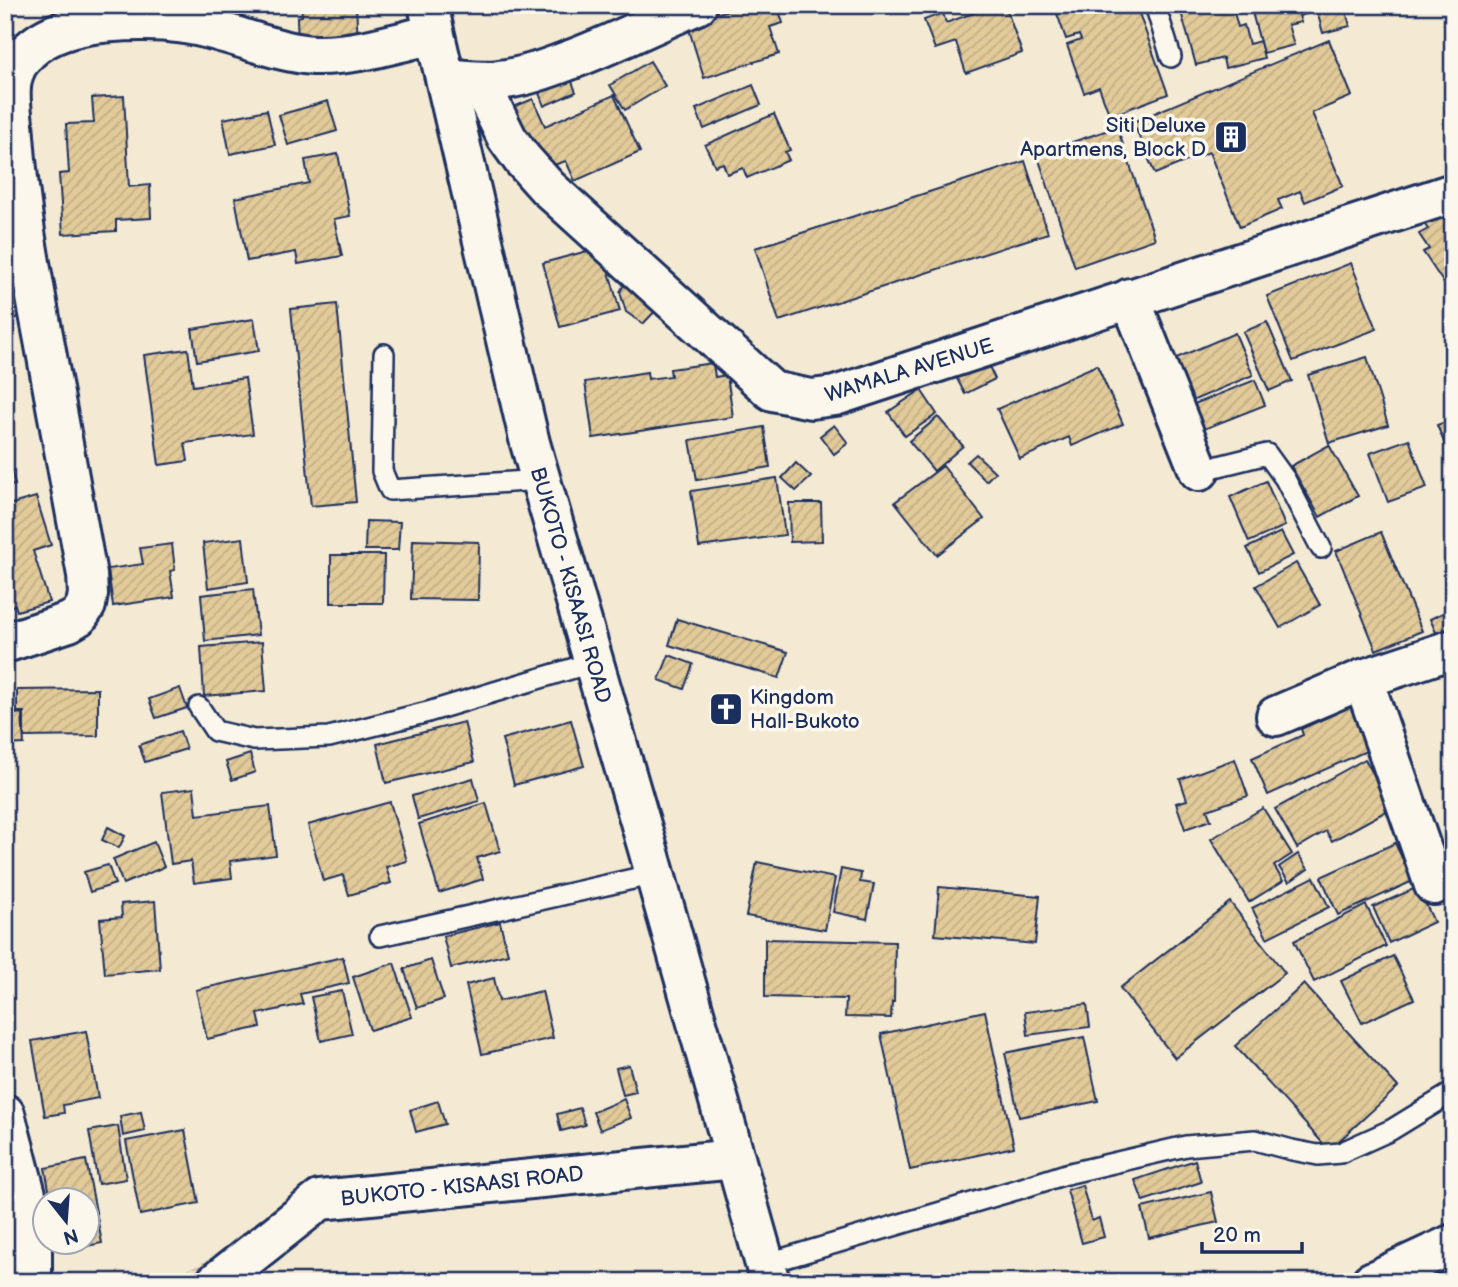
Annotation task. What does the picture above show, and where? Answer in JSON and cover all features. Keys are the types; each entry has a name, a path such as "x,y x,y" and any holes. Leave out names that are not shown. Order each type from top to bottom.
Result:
{"main road":[{"path":"461,80 499,80 535,73 615,43 697,5"},
{"path":"5,643 69,622 79,615 86,605 88,594 87,575 26,237 16,164 11,83 16,66 30,49 44,39 66,29 112,22 179,23 216,30 256,44 312,55 337,54 390,44 431,20"},
{"name":"BUKOTO - KISAASI ROAD","path":"431,20 461,80 530,443 767,1273"},
{"name":"WAMALA AVENUE","path":"461,80 547,187 772,391 811,400 835,396 1453,193"},
{"path":"1130,298 1199,471"},
{"path":"1276,716 1363,679 1453,649"},
{"path":"1363,679 1434,885"},
{"path":"5,1114 32,1217 32,1282"},
{"name":"BUKOTO - KISAASI ROAD","path":"216,1282 320,1200 735,1159"},
{"path":"1371,1282 1453,1244"}],"lane":[{"path":"1155,5 1171,57"},
{"path":"384,354 382,471 390,490 541,480"},
{"path":"1199,471 1267,454 1285,479 1321,548"},
{"path":"199,708 215,731 254,740 329,737 428,712 594,662"},
{"path":"380,936 655,874"},
{"path":"767,1273 1066,1174 1186,1146 1255,1140 1318,1155 1340,1153 1391,1129 1453,1092"}],"shaded area":[{"path":"224,1252 235,1282 160,1282"}],"building":[{"path":"220,5 242,5 242,17 220,17"},
{"path":"301,5 356,5 358,42 298,45 297,17 302,16"},
{"path":"744,5 777,5 783,23 770,27 779,54 704,78 687,23"},
{"path":"996,5 1005,5 1022,53 966,73 956,42 935,49 924,20 943,13 946,23"},
{"path":"1054,5 1136,5 1168,94 1110,116 1099,87 1084,93 1067,45 1081,40 1079,35 1066,39"},
{"path":"1179,5 1232,5 1238,27 1244,25 1249,44 1260,41 1264,58 1225,68 1223,58 1196,65"},
{"path":"1250,5 1349,5 1345,7 1350,26 1323,33 1317,11 1299,16 1301,22 1288,25 1294,45 1263,53"},
{"name":"Siti Deluxe Apartmens, Block D","path":"1329,40 1352,96 1312,113 1343,186 1305,202 1300,191 1278,200 1282,209 1240,227 1209,152 1155,174 1133,122"},
{"path":"650,61 665,86 625,110 610,85"},
{"path":"571,79 576,92 544,106 539,93"},
{"path":"753,85 761,105 704,129 696,109"},
{"path":"614,95 640,152 575,181 566,161 538,170 506,110 533,99 545,126"},
{"path":"124,96 129,187 150,185 151,218 116,220 116,231 63,234 59,174 69,173 66,124 94,123 92,98"},
{"path":"328,101 337,131 288,145 279,115"},
{"path":"267,110 275,145 230,154 223,119"},
{"path":"774,114 790,150 785,152 789,160 747,178 743,168 727,174 723,163 715,166 705,145"},
{"path":"1117,127 1155,239 1075,267 1037,154"},
{"path":"338,154 350,216 334,219 342,256 298,264 296,252 247,261 235,198 309,183 305,160"},
{"path":"1025,161 1048,233 779,321 755,248"},
{"path":"1445,210 1453,222 1453,297 1423,252 1429,249 1419,234 1428,229 1424,224"},
{"path":"602,247 620,311 560,327 543,263"},
{"path":"1351,263 1377,329 1293,361 1267,296"},
{"path":"628,277 660,306 643,324 626,312 620,292"},
{"path":"19,288 27,315 5,321 5,291"},
{"path":"337,304 356,502 311,506 291,309"},
{"path":"254,319 259,351 197,361 192,329"},
{"path":"1267,322 1292,381 1269,391 1243,332"},
{"path":"1235,333 1253,375 1192,401 1174,359"},
{"path":"188,349 193,386 245,378 253,434 185,443 188,461 159,465 144,355"},
{"path":"1367,357 1388,425 1329,443 1308,375"},
{"path":"986,360 995,379 965,394 955,375"},
{"path":"713,363 715,377 727,375 733,417 593,438 585,382 647,372 648,379 671,376 670,369"},
{"path":"1097,365 1123,424 1072,446 1069,437 1020,459 997,409"},
{"path":"1255,380 1265,405 1199,431 1189,406"},
{"path":"921,390 937,414 905,436 888,412"},
{"path":"938,417 963,446 934,471 909,441"},
{"path":"1453,419 1453,464 1437,425"},
{"path":"834,425 848,443 834,454 820,436"},
{"path":"764,427 770,467 697,480 690,440"},
{"path":"1409,439 1427,488 1388,502 1370,453"},
{"path":"1329,445 1358,496 1320,517 1291,466"},
{"path":"976,454 995,472 986,481 967,462"},
{"path":"8,458 15,485 5,487 5,459"},
{"path":"796,463 811,477 796,491 782,478"},
{"path":"943,466 984,519 937,555 895,502"},
{"path":"777,478 785,535 699,547 691,491"},
{"path":"1266,481 1285,526 1249,542 1230,497"},
{"path":"36,497 51,545 33,551 49,602 17,611 15,605 5,608 5,506"},
{"path":"789,503 821,503 822,541 790,542"},
{"path":"366,521 400,522 398,550 365,550"},
{"path":"1281,532 1293,555 1259,572 1247,548"},
{"path":"1381,532 1422,631 1376,650 1336,551"},
{"path":"243,538 248,582 208,588 203,543"},
{"path":"413,540 479,542 478,600 411,599"},
{"path":"172,544 175,570 170,571 174,597 113,606 108,569 143,564 140,548"},
{"path":"331,555 384,555 383,603 331,603"},
{"path":"1296,563 1320,605 1280,628 1256,586"},
{"path":"253,589 258,635 205,641 201,595"},
{"path":"1451,609 1453,630 1438,637 1430,619"},
{"path":"677,619 788,652 779,678 669,645"},
{"path":"262,642 266,691 204,696 201,647"},
{"path":"669,655 693,664 684,689 659,680"},
{"path":"180,688 187,708 156,718 149,699"},
{"path":"98,689 98,736 24,737 24,712 17,712 17,690"},
{"path":"14,700 14,714 22,713 24,744 5,745 5,701"},
{"path":"1354,705 1373,748 1268,795 1252,758 1303,735 1301,729"},
{"path":"571,720 584,766 514,785 502,739"},
{"path":"464,722 474,762 386,783 377,744"},
{"path":"180,731 186,749 145,762 139,745"},
{"path":"250,754 255,772 232,780 226,762"},
{"path":"1235,759 1248,796 1207,810 1211,820 1185,829 1176,803 1187,800 1180,779"},
{"path":"1365,759 1392,808 1332,841 1326,831 1297,848 1275,809"},
{"path":"473,778 479,801 418,819 412,796"},
{"path":"194,788 197,815 270,806 276,855 230,861 232,878 194,883 191,861 171,864 162,792"},
{"path":"390,802 407,861 386,867 391,883 349,895 343,875 323,881 308,825"},
{"path":"486,803 500,851 477,858 483,879 439,893 419,824"},
{"path":"1263,808 1292,854 1274,866 1283,881 1249,902 1211,839"},
{"path":"108,827 125,836 119,848 102,840"},
{"path":"154,842 164,867 123,884 113,859"},
{"path":"1395,843 1413,881 1338,915 1321,877"},
{"path":"1298,854 1308,869 1289,882 1279,867"},
{"path":"757,862 835,878 825,930 746,916"},
{"path":"108,865 115,884 90,892 84,872"},
{"path":"841,869 861,873 860,882 874,884 867,919 833,912"},
{"path":"1314,877 1329,907 1267,938 1252,908"},
{"path":"939,887 1040,896 1035,944 935,935"},
{"path":"1418,887 1434,922 1389,943 1373,907"},
{"path":"155,901 160,969 105,974 100,919 122,917 121,904"},
{"path":"1230,902 1285,973 1175,1058 1120,988"},
{"path":"1366,905 1386,946 1314,982 1294,941"},
{"path":"500,922 508,954 451,968 443,936"},
{"path":"765,939 895,942 894,1002 891,1018 845,1017 846,999 765,997"},
{"path":"1393,956 1414,999 1362,1023 1341,981"},
{"path":"343,957 349,983 300,994 303,1004 258,1014 261,1027 207,1039 196,990"},
{"path":"431,960 444,999 417,1008 404,969"},
{"path":"394,963 412,1017 370,1030 353,977"},
{"path":"494,978 499,1001 542,991 553,1038 482,1054 466,985"},
{"path":"1304,984 1398,1087 1329,1150 1235,1046"},
{"path":"342,991 352,1034 321,1041 311,997"},
{"path":"1087,1004 1090,1027 1028,1035 1025,1012"},
{"path":"985,1011 1014,1147 910,1170 881,1034"},
{"path":"86,1031 98,1098 63,1105 64,1113 45,1116 32,1041"},
{"path":"1084,1037 1098,1101 1019,1117 1005,1053"},
{"path":"629,1065 636,1092 623,1095 616,1068"},
{"path":"624,1099 631,1118 600,1130 593,1112"},
{"path":"438,1101 445,1124 416,1132 410,1110"},
{"path":"580,1108 585,1125 561,1131 557,1114"},
{"path":"141,1112 145,1131 123,1136 120,1116"},
{"path":"118,1126 126,1179 98,1184 89,1131"},
{"path":"185,1130 199,1203 140,1215 126,1141"},
{"path":"86,1160 91,1186 48,1186 45,1168"},
{"path":"1195,1160 1201,1182 1143,1201 1135,1180"},
{"path":"1082,1185 1092,1221 1099,1218 1104,1237 1082,1243 1067,1190"},
{"path":"1211,1192 1218,1222 1149,1238 1142,1208"}],"place":[{"name":"Siti Deluxe Apartmens, Block D","path":"1231,137"},
{"name":"Kingdom Hall-Bukoto","path":"726,709"}]}
